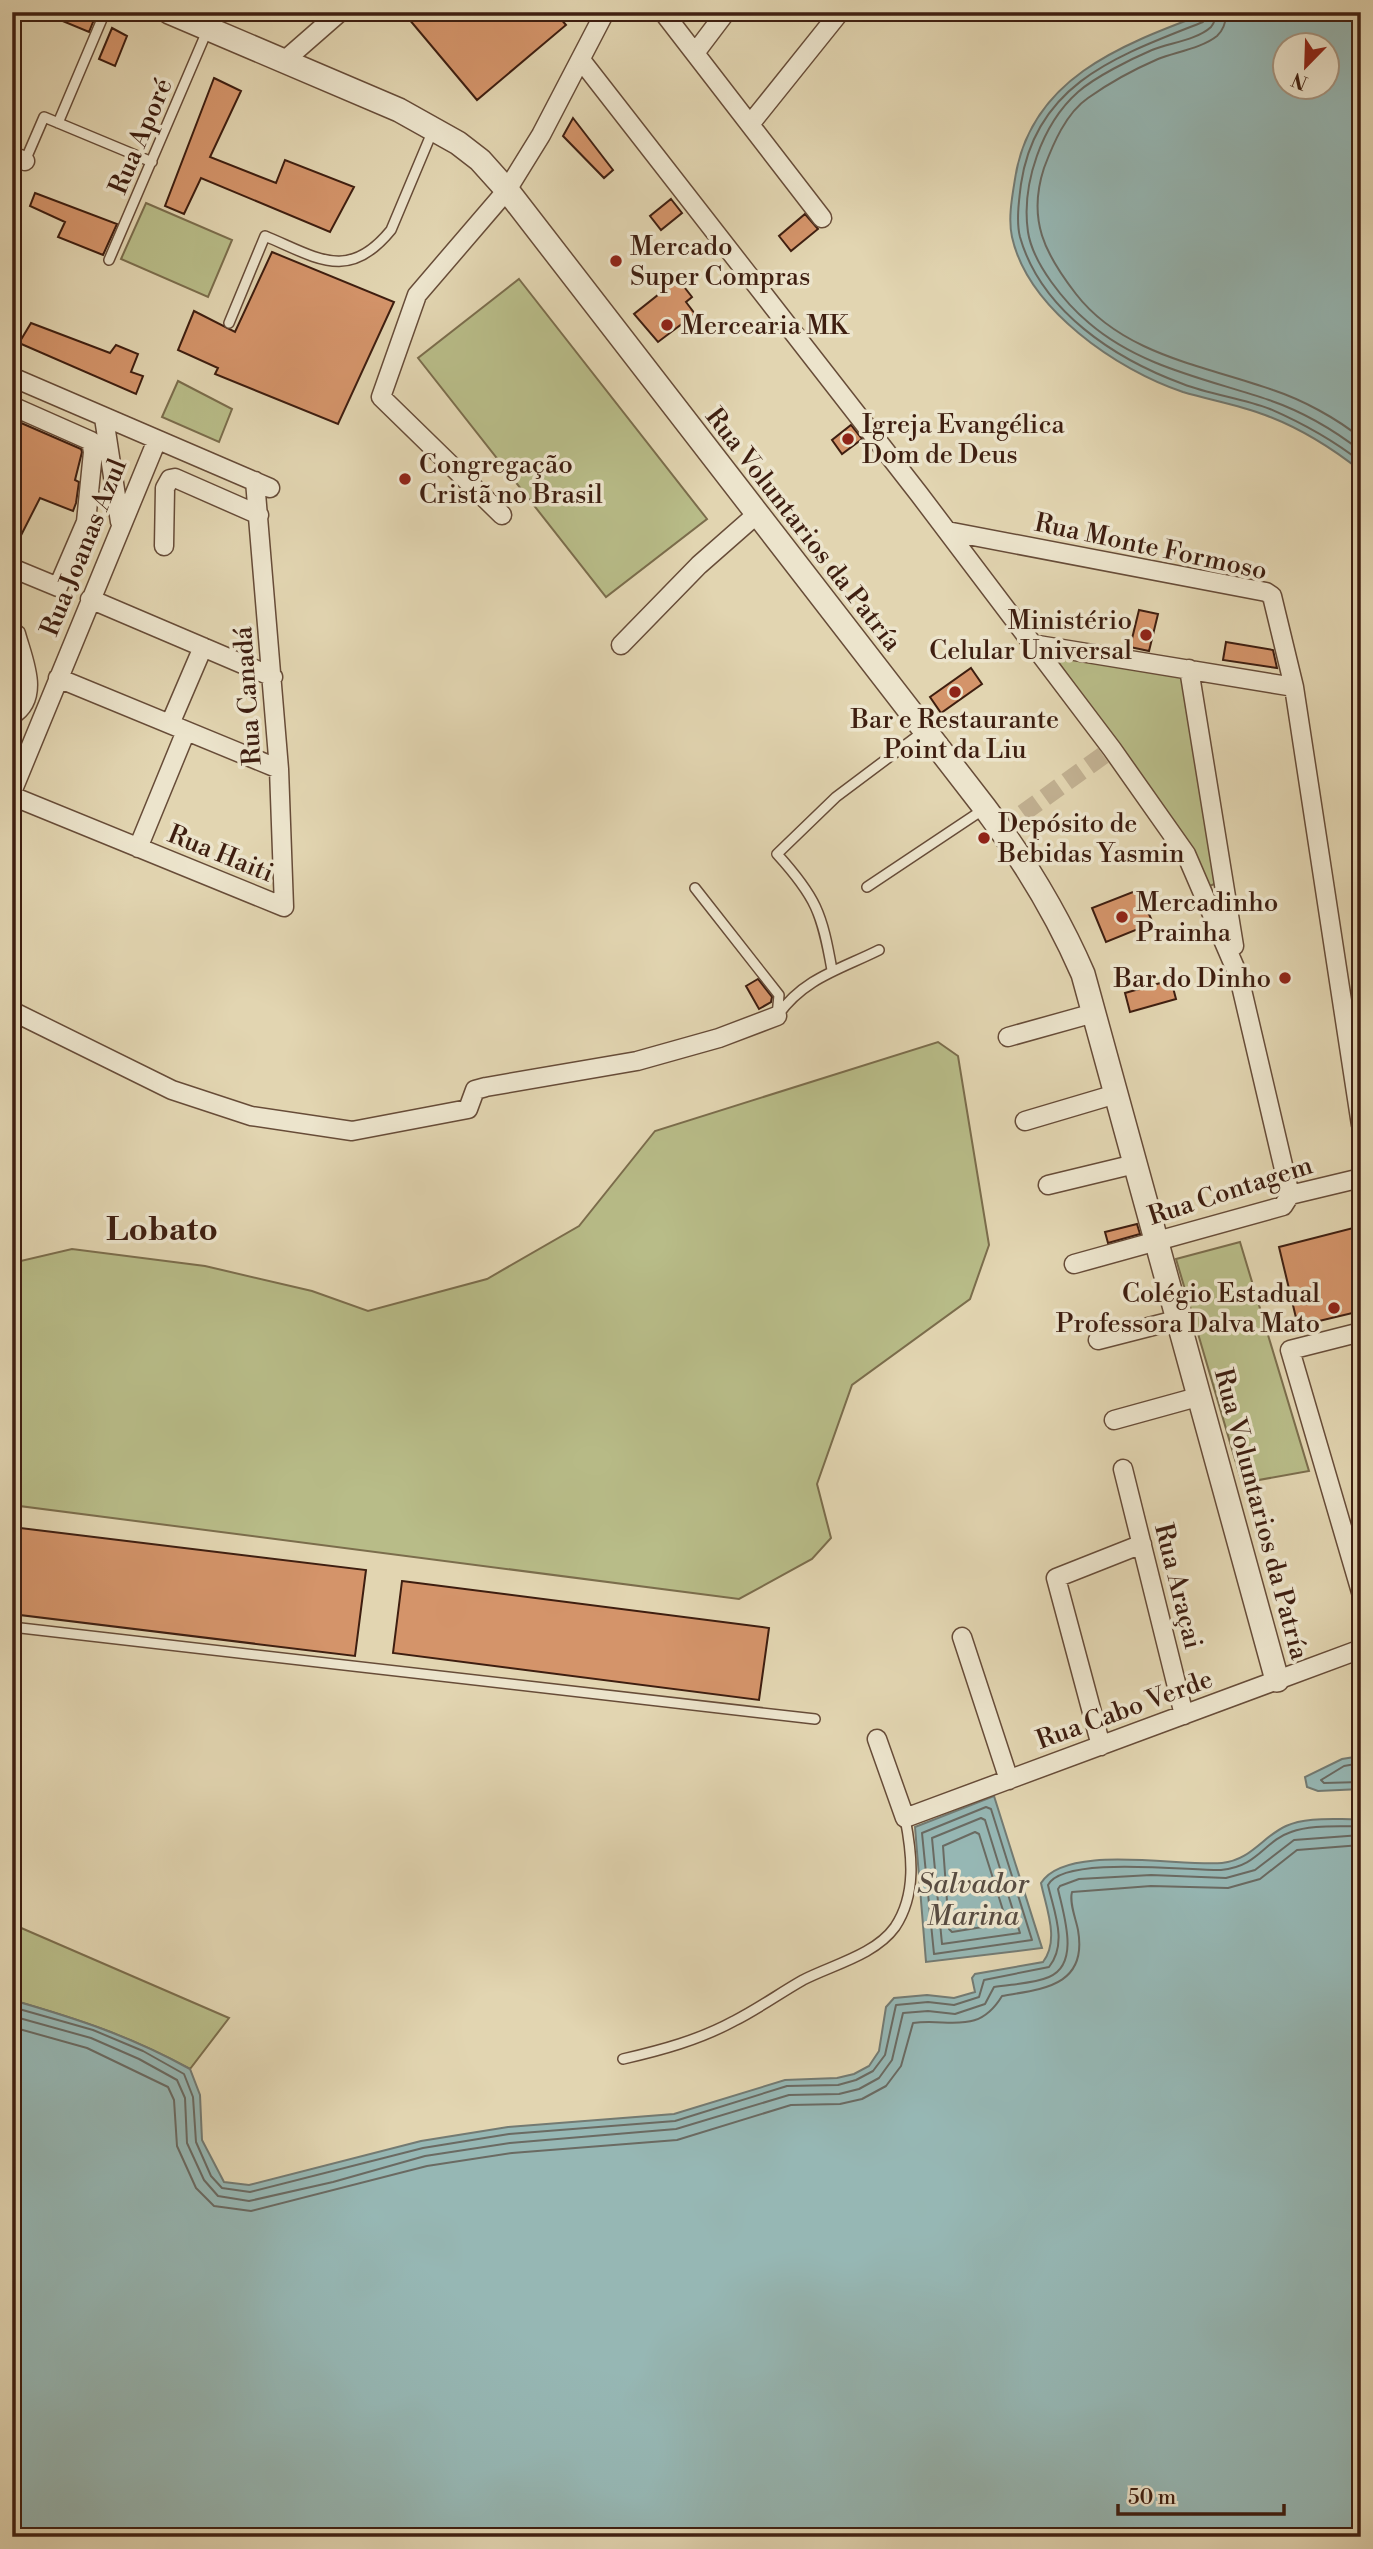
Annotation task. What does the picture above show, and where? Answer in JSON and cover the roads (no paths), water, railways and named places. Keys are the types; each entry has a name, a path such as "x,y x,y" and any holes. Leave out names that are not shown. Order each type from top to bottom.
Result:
{"street":[{"name":"Rua Voluntarios da Patría","path":"169,12 434,129 480,160 508,190 985,808 1052,908 1083,974 1180,1319 1277,1680"},
{"path":"284,61 340,12"},
{"path":"502,515 381,397 417,295 508,190 605,12"},
{"path":"663,12 822,218"},
{"path":"695,53 726,12"},
{"path":"751,123 840,12"},
{"path":"581,60 947,531 1186,854 1239,977"},
{"path":"12,377 156,440"},
{"name":"Rua Joanas Azul","path":"12,406 91,441 93,473 89,511 58,587 12,568"},
{"path":"104,418 120,523"},
{"name":"Rua Joanas Azul","path":"12,794 20,752 58,678 156,440"},
{"name":"Rua Canadá","path":"156,440 263,485 259,515 279,769 284,907"},
{"path":"164,546 165,488 170,479 259,515"},
{"path":"621,645 691,573 757,514"},
{"name":"Rua Monte Formoso","path":"947,531 1268,593 1272,596 1294,687 1361,1125"},
{"path":"90,599 273,677"},
{"path":"12,715 26,701 29,690 16,634"},
{"path":"1032,643 1294,687"},
{"name":"Rua Haiti","path":"138,848 203,647"},
{"path":"1189,670 1239,977 1290,1195"},
{"path":"58,678 279,769"},
{"name":"Rua Haiti","path":"12,794 284,907"},
{"path":"12,1011 172,1090 251,1116 352,1131 468,1109 475,1090 638,1061 719,1038 778,1016"},
{"path":"1008,1037 1094,1013"},
{"path":"1025,1121 1116,1094"},
{"path":"1048,1185 1135,1164"},
{"name":"Rua Contagem","path":"1074,1264 1283,1206 1290,1195 1361,1178"},
{"path":"1098,1340 1180,1319"},
{"path":"1361,1332 1290,1350 1361,1592"},
{"path":"1114,1420 1201,1396"},
{"name":"Rua Araçai","path":"1124,1469 1184,1715"},
{"path":"1101,1746 1056,1578 1142,1544"},
{"path":"962,1637 1009,1780"},
{"name":"Rua Cabo Verde","path":"905,1818 1361,1649"},
{"path":"877,1739 905,1818"}],"lane":[{"path":"58,123 105,12"},
{"name":"Rua Aporé","path":"109,260 208,29"},
{"path":"19,158 44,117 152,162"},
{"path":"229,323 265,236 328,262 341,264 381,242 390,230 434,129"},
{"path":"832,970 818,908 810,892 777,854 836,797 925,731"},
{"path":"867,887 985,808"},
{"path":"695,888 779,995 778,1016"},
{"path":"778,1016 799,989 832,970 879,950"},
{"path":"12,1627 815,1719"},
{"path":"623,2059 680,2046 732,2023 802,1981 877,1943 894,1928 907,1902 911,1878 911,1848 905,1818"}],"water":[{"path":"1209,12 1361,12 1361,471 1315,439 1278,420 1245,408 1183,392 1131,369 1079,333 1056,312 1036,288 1021,263 1012,237 1010,215 1024,144 1040,114 1061,90 1086,69 1145,37"},
{"path":"1361,1756 1361,1789 1318,1791 1307,1787 1305,1777 1342,1759"},
{"name":"Salvador Marina","path":"994,1796 1042,1948 926,1962 915,1827"},
{"path":"1361,1819 1361,2537 12,2537 12,2000 103,2029 190,2069 200,2095 202,2140 224,2182 249,2185 421,2141 508,2127 674,2114 785,2080 837,2078 854,2074 869,2066 879,2051 886,2007 894,1998 927,1995 954,1998 975,1992 972,1978 975,1974 1043,1962 1051,1944 1051,1934 1041,1883 1054,1871 1098,1860 1222,1863 1249,1853 1278,1831 1294,1823"}],"tunnel":[{"path":"1001,829 1112,749"}],"place":[{"name":"Mercado Super Compras","path":"616,261"},
{"name":"Mercearia MK","path":"667,325"},
{"name":"Igreja Evangélica Dom de Deus","path":"848,439"},
{"name":"Congregação Cristã no Brasil","path":"405,479"},
{"name":"Ministério Celular Universal","path":"1146,635"},
{"name":"Bar e Restaurante Point da Liu","path":"955,692"},
{"name":"Depósito de Bebidas Yasmin","path":"984,838"},
{"name":"Mercadinho Prainha","path":"1122,917"},
{"name":"Bar do Dinho","path":"1285,978"},
{"name":"Colégio Estadual Professora Dalva Mato","path":"1334,1308"}],"district":[{"name":"Lobato","path":"162,1228"}]}
